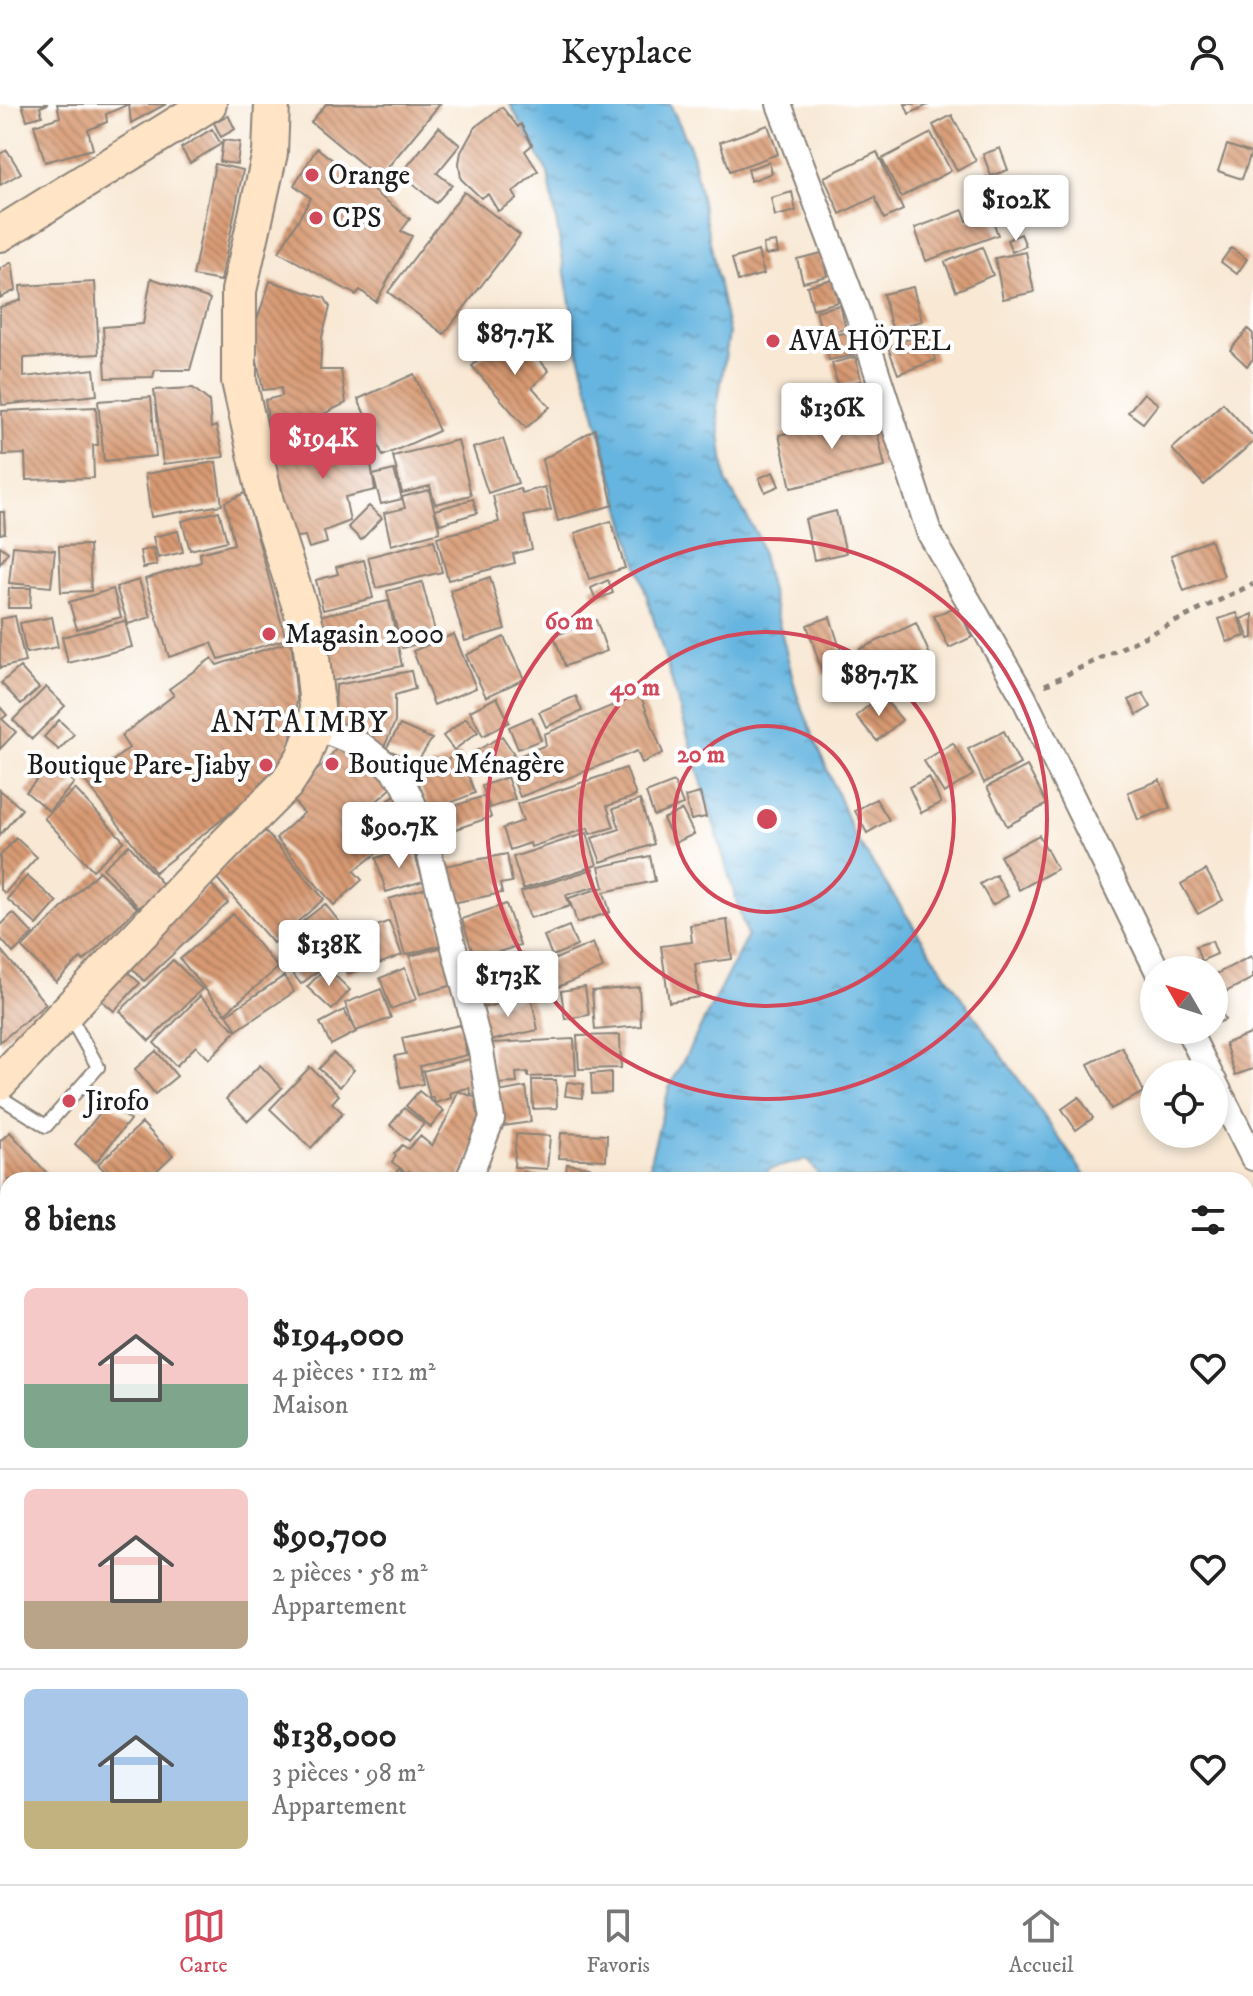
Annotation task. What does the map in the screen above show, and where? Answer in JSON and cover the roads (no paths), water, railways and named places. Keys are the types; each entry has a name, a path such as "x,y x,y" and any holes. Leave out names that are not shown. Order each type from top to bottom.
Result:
{"street":[{"path":"0,234 209,104"},
{"path":"0,1082 286,784 303,758 315,727 317,707 310,638 266,502 239,381 239,291 270,153 272,104"},
{"path":"779,104 857,311 929,532 1023,696 1150,956"},
{"path":"315,727 363,746 387,765 402,780 420,818 481,1051 492,1119 471,1172"},
{"path":"1228,1109 1253,1158"}],"lane":[{"path":"0,1097 46,1126 98,1067 67,1011"}],"water":[{"path":"510,104 670,104 691,149 729,334 717,408 726,481 757,535 797,695 854,835 1082,1172 817,1172 807,1160 767,1172 650,1172 651,1157 669,1088 747,937 622,512 578,350 548,173"}],"place":[{"name":"Orange","path":"312,175"},
{"name":"CPS","path":"316,218"},
{"name":"AVA HÖTEL","path":"773,341"},
{"name":"Magasin 2000","path":"269,634"},
{"name":"Boutique Ménagère","path":"332,764"},
{"name":"Boutique Pare-Jiaby","path":"266,765"},
{"name":"Jirofo","path":"69,1101"}],"district":[{"name":"ANTAIMBY","path":"300,723"}]}
